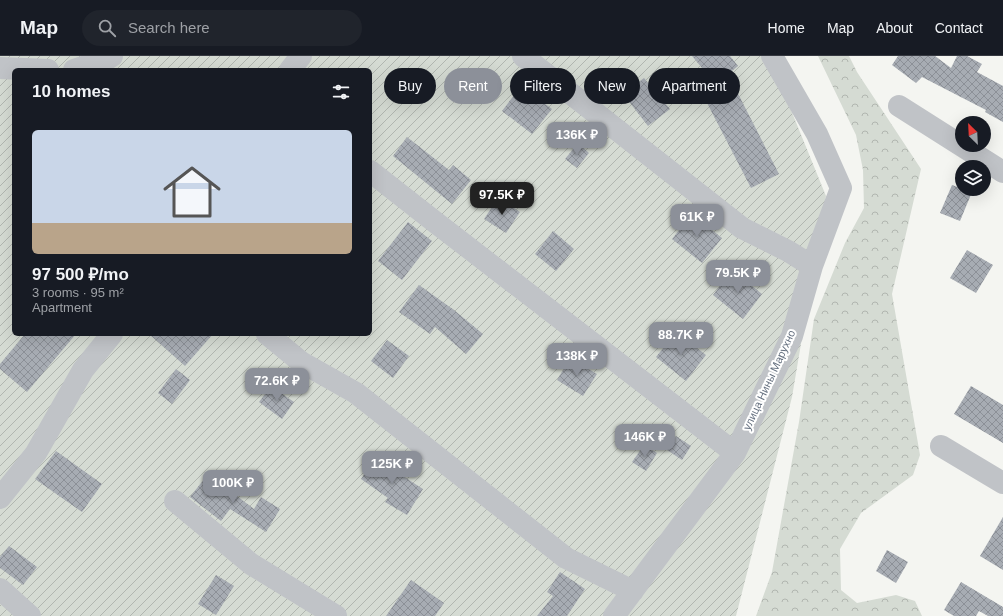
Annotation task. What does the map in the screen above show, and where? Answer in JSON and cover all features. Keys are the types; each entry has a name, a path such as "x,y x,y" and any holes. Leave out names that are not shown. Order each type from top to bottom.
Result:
{"street":[{"path":"80,68 112,56"},
{"path":"292,68 301,56"},
{"path":"523,56 742,228 788,251 812,266"},
{"name":"улица Нины Марухно","path":"614,616 735,453 792,336 812,266 841,188 817,134 772,56"},
{"path":"0,68 12,68"},
{"path":"900,106 1003,172"},
{"path":"372,173 735,453"},
{"path":"0,498 36,453 83,370 110,336"},
{"path":"269,336 301,362 356,394 566,558 633,591"},
{"path":"941,446 1003,483"},
{"path":"175,501 251,564 336,616"},
{"path":"0,589 30,616"}],"green space":[{"path":"0,56 769,56 826,196 792,397 736,616 0,616"},
{"path":"818,56 849,56 857,72 921,169 892,294 920,455 913,475 861,513 840,549 841,590 857,603 896,595 915,601 922,616 756,616 772,572 799,422 814,319 845,243 864,208 863,170 856,135"}],"building":[{"path":"692,56 730,56 738,66 736,68 702,68"},
{"path":"898,56 935,56 951,68 957,56 967,56 982,64 977,72 1003,86 1003,122 985,112 986,110 922,77 916,83 892,65"},
{"path":"644,78 648,83 648,104 666,104 670,109 648,126 631,104 640,104 640,81"},
{"path":"740,98 779,174 751,188 708,104 740,104"},
{"path":"510,100 510,104 545,104 552,109 532,134 502,111"},
{"path":"407,137 449,170 453,165 471,180 452,204 393,156"},
{"path":"578,143 589,153 577,168 565,159"},
{"path":"952,185 955,186 955,196 970,196 960,221 940,213"},
{"path":"498,198 520,212 506,233 484,219"},
{"path":"692,214 722,238 702,263 672,239"},
{"path":"408,222 432,241 402,280 378,261"},
{"path":"553,231 574,249 556,271 535,254"},
{"path":"967,250 993,265 976,293 950,278"},
{"path":"732,270 762,294 743,319 713,295"},
{"path":"419,285 454,310 483,334 466,354 435,327 430,334 399,312"},
{"path":"676,332 706,355 686,381 656,357"},
{"path":"23,336 74,336 27,392 0,369 0,364"},
{"path":"151,336 211,336 185,366"},
{"path":"387,340 409,356 393,378 371,361"},
{"path":"570,358 597,374 583,396 557,380"},
{"path":"176,369 190,380 172,404 158,393"},
{"path":"271,386 294,402 282,419 259,402"},
{"path":"971,386 1003,405 1003,443 954,414"},
{"path":"676,436 691,446 682,460 667,450"},
{"path":"644,445 657,453 646,471 632,462"},
{"path":"56,451 102,484 82,512 35,479"},
{"path":"379,453 395,464 392,469 423,489 407,515 385,502 388,498 361,479"},
{"path":"208,474 254,509 261,497 280,509 266,532 230,509 221,521 190,497"},
{"path":"1003,517 1003,570 980,556"},
{"path":"9,546 37,567 23,585 0,568 0,557"},
{"path":"887,550 908,562 896,583 876,571"},
{"path":"560,572 585,589 567,616 537,616 553,596 547,592"},
{"path":"216,575 234,586 216,615 198,604"},
{"path":"411,580 444,603 435,616 386,616"},
{"path":"961,582 1003,607 1003,616 988,616 979,611 976,616 954,616 944,610"}]}
